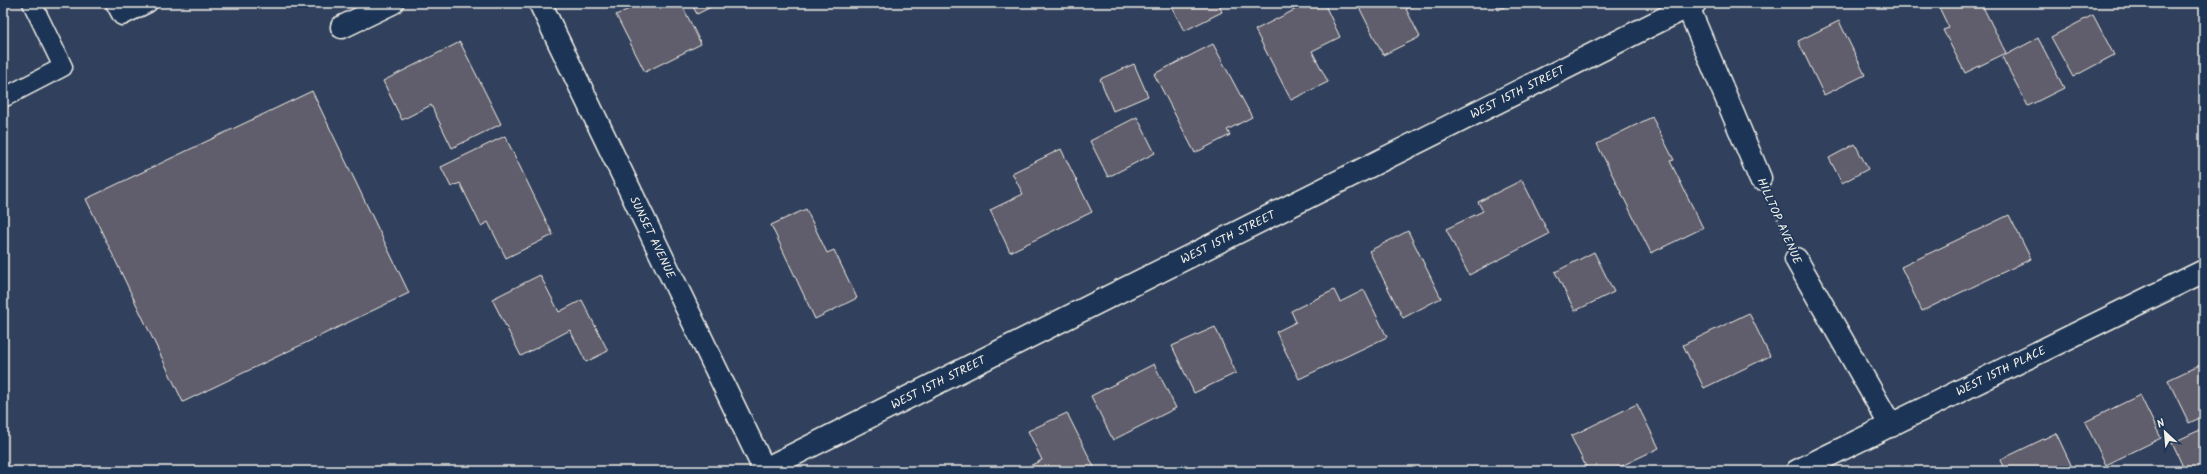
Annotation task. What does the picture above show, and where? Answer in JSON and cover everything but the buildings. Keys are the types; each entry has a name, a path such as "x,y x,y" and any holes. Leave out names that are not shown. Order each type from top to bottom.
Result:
{"street":[{"path":"342,27 392,3"},
{"name":"SUNSET AVENUE","path":"540,3 764,470"},
{"name":"WEST 15TH STREET","path":"764,470 1691,5"},
{"name":"HILLTOP AVENUE","path":"1691,5 1760,178"},
{"name":"HILLTOP AVENUE","path":"1796,259 1891,426"},
{"name":"WEST 15TH PLACE","path":"1798,471 2204,271"}],"lane":[{"path":"3,98 63,66 32,3"},
{"path":"115,3 122,16 148,3"}],"path":[{"name":"HILLTOP AVENUE","path":"1760,178 1796,259"}]}
